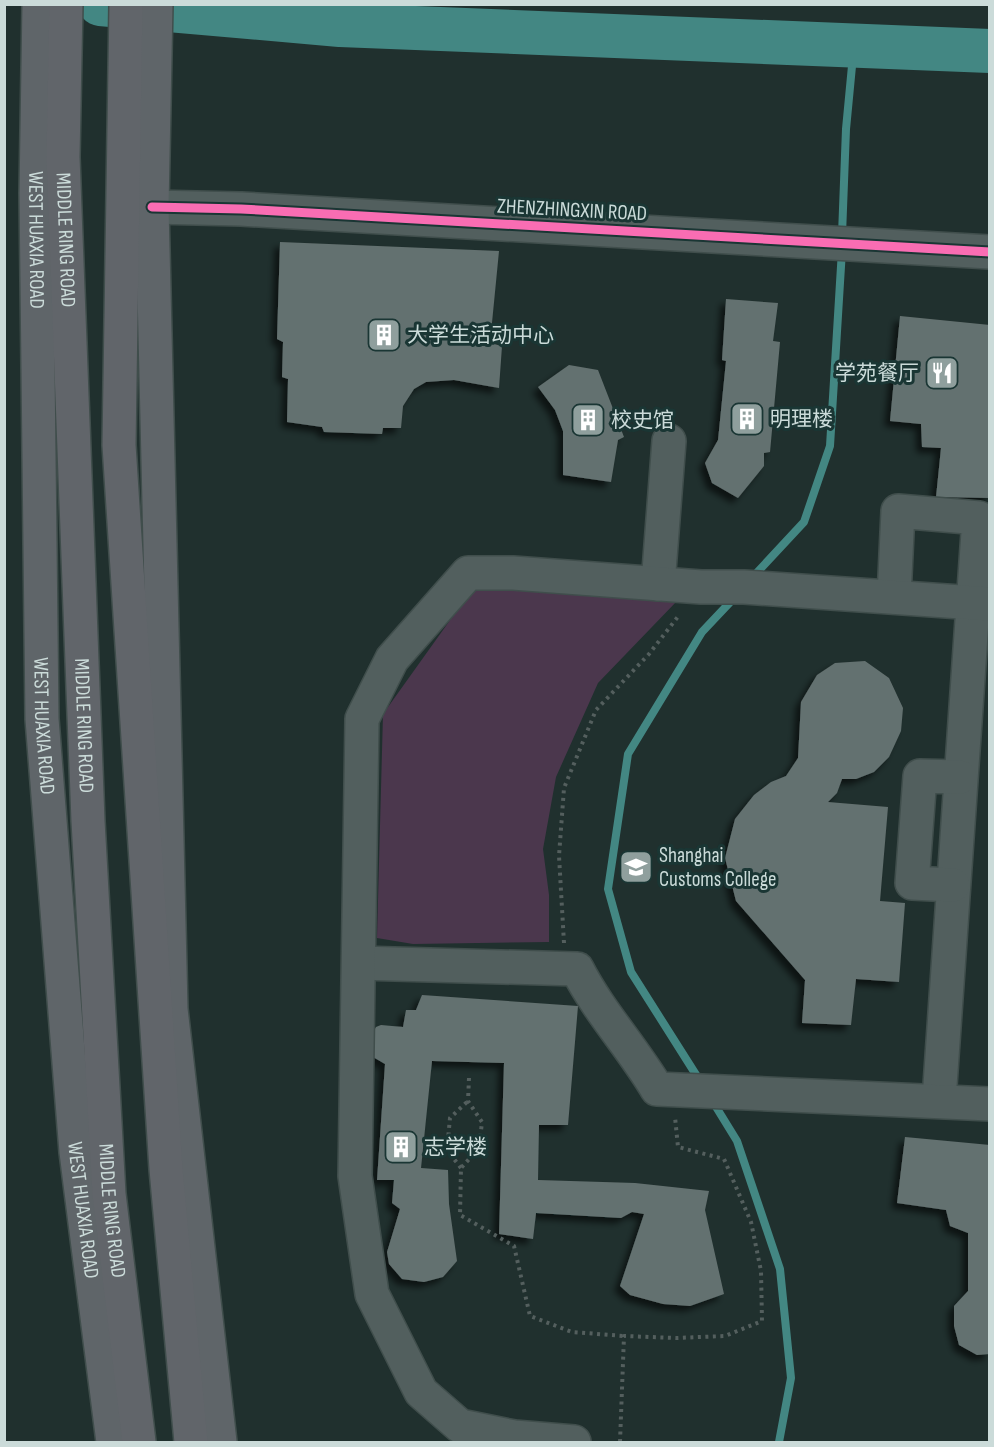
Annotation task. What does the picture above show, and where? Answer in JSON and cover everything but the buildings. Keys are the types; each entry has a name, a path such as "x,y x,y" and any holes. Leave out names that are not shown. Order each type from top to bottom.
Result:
{"highway":[{"name":"MIDDLE RING ROAD","path":"66,4 63,158 88,821 109,1194 139,1443"},
{"path":"126,4 119,445 165,1157 192,1443"}],"main road":[{"name":"WEST HUAXIA ROAD","path":"39,4 36,193 42,719 76,1152 113,1443"},
{"path":"156,4 152,207 171,1009 220,1443"}],"street":[{"name":"ZHENZHINGXIN ROAD","path":"152,207 241,209 990,252"},
{"path":"658,584 669,441"},
{"path":"894,597 898,511 979,518 981,604 960,777 920,776 912,883 953,885 939,1100"},
{"path":"574,1443 539,1441 460,1426 422,1392 372,1294 355,1176 362,719 392,659 468,573 513,573 981,604"},
{"path":"359,963 577,969 590,994 639,1059 657,1089 990,1104"}],"path":[{"path":"577,969 564,944 559,856 564,788 596,710 649,654 701,587"},
{"path":"461,1168 479,1148 482,1122 468,1101 469,1078"},
{"path":"468,1101 450,1118 447,1150 461,1168 460,1215 514,1246 530,1316 572,1332 676,1338 725,1336 762,1321 761,1271 751,1221 724,1159 678,1147 673,1089"},
{"path":"620,1443 624,1336"}],"shaded area":[{"path":"478,581 677,601 598,683 556,777 543,849 549,895 549,942 413,944 377,938 383,714"}],"waterway":[{"path":"100,4 340,25 990,51"},
{"path":"842,235 846,129 854,45"},
{"path":"751,579 804,522 830,446 842,250"},
{"path":"700,1081 631,972 608,889 628,754 702,632 735,597"},
{"path":"713,1102 737,1141 780,1269 791,1378 779,1442"}],"cycle path":[{"path":"152,207 241,209 990,252"}],"place":[{"name":"大学生活动中心","path":"384,335"},
{"name":"学苑餐厅","path":"942,373"},
{"name":"明理楼","path":"747,419"},
{"name":"校史馆","path":"588,420"},
{"name":"Shanghai Customs College","path":"636,867"},
{"name":"志学楼","path":"401,1147"}]}
